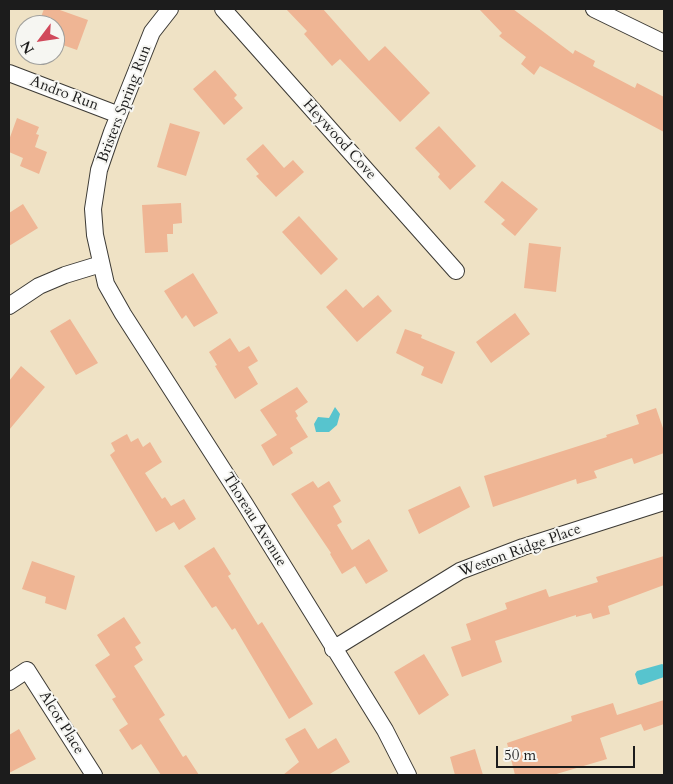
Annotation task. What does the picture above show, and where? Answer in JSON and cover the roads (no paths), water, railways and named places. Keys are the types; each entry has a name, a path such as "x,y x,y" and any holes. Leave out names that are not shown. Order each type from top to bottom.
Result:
{"street":[{"name":"Bristers Spring Run","path":"101,264 95,235 93,209 99,170 152,32 170,9"},
{"name":"Heywood Cove","path":"223,9 456,271"},
{"path":"594,9 664,43"},
{"name":"Andro Run","path":"9,73 119,115"},
{"path":"9,306 39,286 64,275 101,264"},
{"name":"Thoreau Avenue","path":"101,264 106,284 123,314 245,504 333,649 385,730 408,775"},
{"name":"Weston Ridge Place","path":"333,649 460,571 523,547 664,502"},
{"name":"Alcot Place","path":"9,682 27,670 94,775"}],"water":[{"path":"335,407 340,414 337,425 329,432 316,432 314,424 318,417 329,418"},
{"path":"664,665 664,677 641,685 638,684 635,674 637,671"}]}
